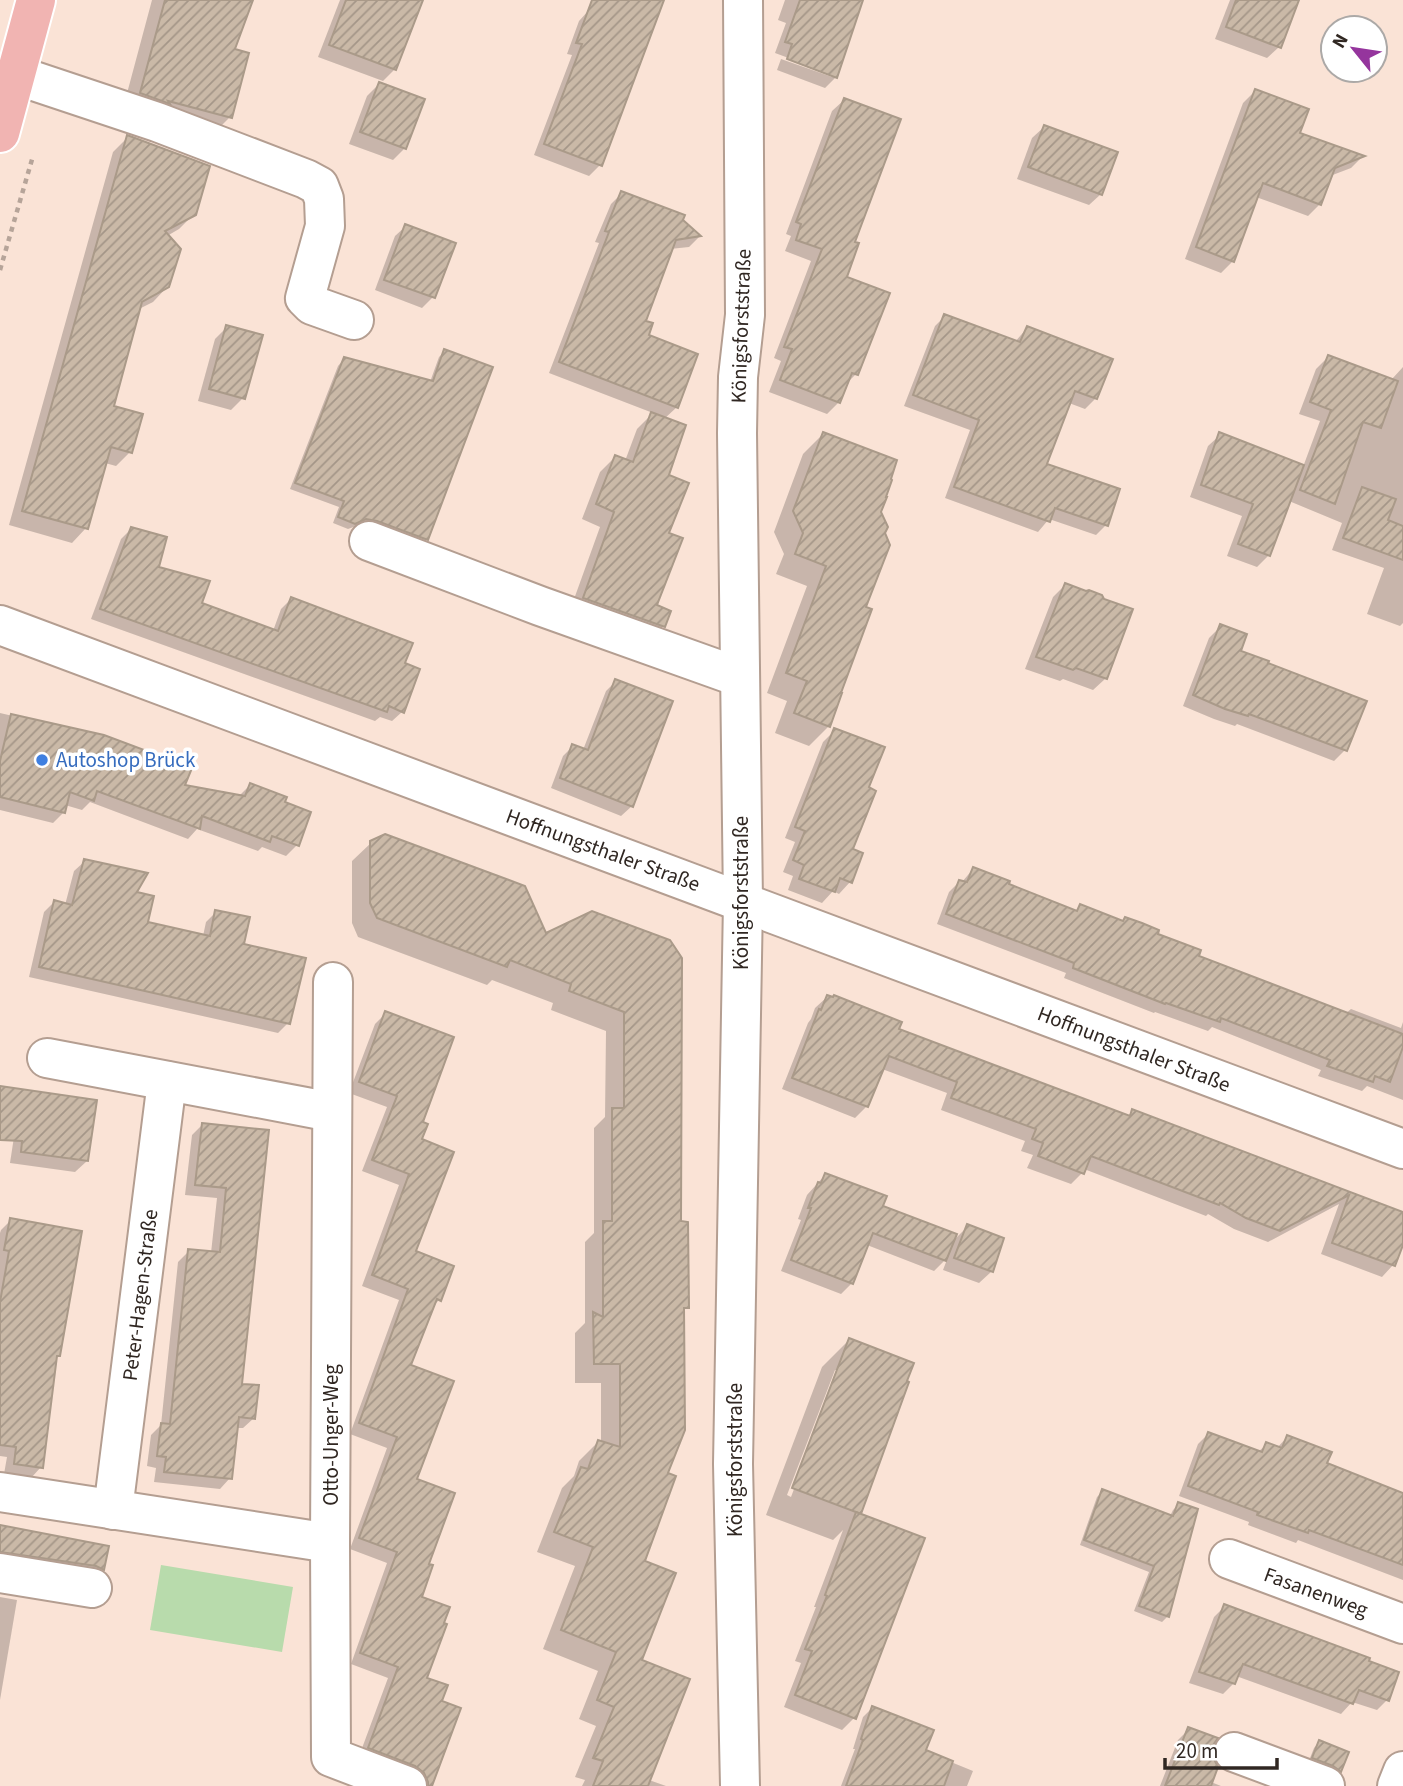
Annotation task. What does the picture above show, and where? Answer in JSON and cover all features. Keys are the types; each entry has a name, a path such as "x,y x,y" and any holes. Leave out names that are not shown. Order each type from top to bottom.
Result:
{"main road":[{"path":"1,128 36,0"}],"street":[{"name":"Königsforststraße","path":"740,1786 733,1464 743,902 738,377 745,315 743,0"},
{"path":"16,75 157,122 319,186 324,200 325,226 305,298 312,305 354,320"},
{"path":"369,541 552,611 739,677"},
{"name":"Hoffnungsthaler Straße","path":"0,625 1403,1149"},
{"name":"Otto-Unger-Weg","path":"333,982 331,1757 407,1786"},
{"path":"47,1058 332,1112"},
{"name":"Peter-Hagen-Straße","path":"113,1510 167,1081"},
{"path":"0,1492 330,1543"},
{"name":"Fasanenweg","path":"1229,1559 1403,1624"},
{"path":"0,1573 92,1588"},
{"path":"1234,1752 1325,1786"},
{"path":"1397,1786 1403,1771"}],"green space":[{"path":"161,1565 293,1587 282,1652 150,1630"}],"building":[{"path":"165,0 253,0 235,49 249,53 232,118 168,101 170,104 140,93"},
{"path":"346,0 423,0 396,70 329,45"},
{"path":"592,0 664,0 602,166 544,144 582,44 576,43"},
{"path":"800,0 863,0 837,78 787,59 792,44 785,42"},
{"path":"1236,0 1299,0 1281,48 1226,27"},
{"path":"379,82 425,99 406,149 360,132"},
{"path":"1255,89 1309,109 1300,133 1365,156 1335,168 1321,205 1263,183 1234,262 1196,247"},
{"path":"844,98 901,119 855,242 859,243 847,277 890,293 858,375 852,373 840,403 780,380 792,349 784,347 822,249 796,240 801,224 796,222"},
{"path":"1044,125 1118,152 1102,195 1028,167"},
{"path":"127,135 210,166 196,215 165,231 181,249 169,287 142,302 114,406 143,414 132,453 111,447 88,529 22,511"},
{"path":"621,191 685,215 683,220 701,236 676,240 646,321 653,323 649,335 698,354 678,408 559,362 609,232 605,231"},
{"path":"405,224 456,243 435,298 384,280"},
{"path":"944,314 1020,342 1027,326 1113,359 1097,399 1075,391 1047,464 1120,489 1108,526 1055,508 1050,522 954,487 979,420 913,395"},
{"path":"226,325 263,335 245,399 209,389"},
{"path":"444,349 493,367 428,540 377,521 366,519 355,524 338,517 344,501 295,483 344,357 433,381"},
{"path":"1328,355 1398,381 1381,428 1363,422 1335,504 1300,490 1331,410 1310,402"},
{"path":"651,412 686,425 669,475 689,483 669,533 683,538 657,605 671,611 665,627 583,598 614,512 596,504 615,455 633,462"},
{"path":"823,432 897,460 881,512 888,527 885,533 890,545 866,607 872,609 830,727 794,713 807,681 786,673 826,566 795,554 803,533 793,511"},
{"path":"1219,432 1304,465 1270,556 1238,544 1253,504 1201,485"},
{"path":"1362,487 1396,499 1388,520 1403,526 1403,560 1343,538"},
{"path":"131,527 167,537 159,567 210,581 202,603 278,631 291,597 413,643 405,663 420,669 404,713 389,706 387,712 100,609"},
{"path":"1065,583 1133,609 1107,679 1036,657"},
{"path":"1220,624 1247,634 1241,651 1367,701 1347,751 1249,714 1248,716 1225,709 1193,695"},
{"path":"615,679 673,701 633,807 560,778 572,744 588,750"},
{"path":"11,714 104,735 192,768 185,785 245,796 250,783 287,797 285,802 311,812 299,846 272,836 270,842 202,816 200,829 97,791 94,801 70,792 65,813 0,797 0,761"},
{"path":"834,728 885,747 869,787 876,791 853,849 863,853 852,883 840,878 835,892 799,879 804,865 793,860 805,831 795,827"},
{"path":"385,834 525,886 546,933 592,911 670,940 682,958 681,1221 688,1222 689,1308 684,1308 685,1430 668,1473 676,1476 645,1561 676,1573 642,1660 690,1679 648,1786 593,1786 603,1761 593,1758 614,1707 597,1700 616,1652 561,1630 593,1547 554,1532 581,1467 588,1469 598,1440 620,1447 620,1364 594,1364 593,1312 603,1317 603,1221 612,1221 612,1108 624,1108 624,1012 569,991 571,984 510,960 507,967 377,918 370,903 370,841"},
{"path":"84,859 148,873 137,892 154,896 148,922 210,936 215,910 250,917 244,944 306,958 290,1024 39,967 54,900 72,905"},
{"path":"973,867 1077,911 1080,904 1123,921 1125,917 1142,923 1159,930 1158,934 1201,950 1199,956 1403,1034 1403,1047 1390,1082 1375,1076 1373,1082 1327,1066 1330,1060 1221,1018 1220,1022 1165,1004 1073,968 1074,963 946,914 959,880 967,882"},
{"path":"827,995 834,995 902,1022 899,1029 989,1063 1130,1116 1132,1109 1403,1212 1403,1245 1395,1266 1332,1243 1349,1195 1280,1231 1246,1218 1220,1203 1219,1205 1091,1156 1084,1174 1038,1156 1043,1143 1032,1139 1036,1129 951,1098 957,1082 889,1056 868,1107 792,1078"},
{"path":"385,1011 454,1037 423,1122 428,1124 422,1139 454,1152 416,1251 454,1266 441,1301 437,1299 411,1365 454,1381 417,1479 455,1493 429,1564 433,1565 422,1597 450,1607 444,1623 447,1624 427,1678 448,1685 442,1701 461,1708 432,1786 428,1786 424,1773 415,1766 368,1748 398,1667 360,1653 397,1552 359,1538 397,1437 359,1423 408,1289 372,1275 409,1174 372,1160 397,1096 359,1082"},
{"path":"0,1086 97,1100 88,1161 21,1152 22,1141 0,1140"},
{"path":"202,1123 269,1130 242,1384 259,1385 255,1419 239,1417 232,1479 164,1472 166,1457 157,1456 161,1423 170,1424 188,1249 220,1252 226,1188 195,1185"},
{"path":"825,1173 887,1196 883,1206 957,1234 946,1261 873,1233 853,1284 791,1260 818,1182 821,1183"},
{"path":"10,1218 82,1231 60,1356 57,1356 43,1468 14,1464 16,1447 0,1445 0,1302 9,1251 4,1250"},
{"path":"967,1224 1004,1238 993,1272 954,1258"},
{"path":"849,1338 914,1363 861,1514 792,1488"},
{"path":"1208,1432 1262,1452 1266,1442 1282,1448 1287,1435 1332,1452 1327,1463 1403,1493 1403,1565 1309,1530 1308,1533 1257,1515 1258,1512 1188,1486"},
{"path":"1102,1489 1173,1516 1178,1502 1198,1509 1169,1617 1139,1606 1154,1566 1084,1540"},
{"path":"856,1512 925,1538 856,1719 795,1695 812,1651 805,1649 827,1596 825,1595"},
{"path":"0,1525 109,1546 104,1570 96,1566 0,1552"},
{"path":"1224,1604 1370,1658 1369,1661 1399,1672 1389,1701 1359,1690 1353,1704 1243,1664 1235,1684 1199,1672"},
{"path":"872,1706 934,1730 926,1750 953,1761 944,1786 846,1786"},
{"path":"1188,1727 1218,1738 1213,1745 1212,1755 1218,1767 1211,1786 1165,1786"},
{"path":"1319,1740 1349,1752 1341,1772 1312,1758"}],"place":[{"name":"Autoshop Brück","path":"42,760"}]}
